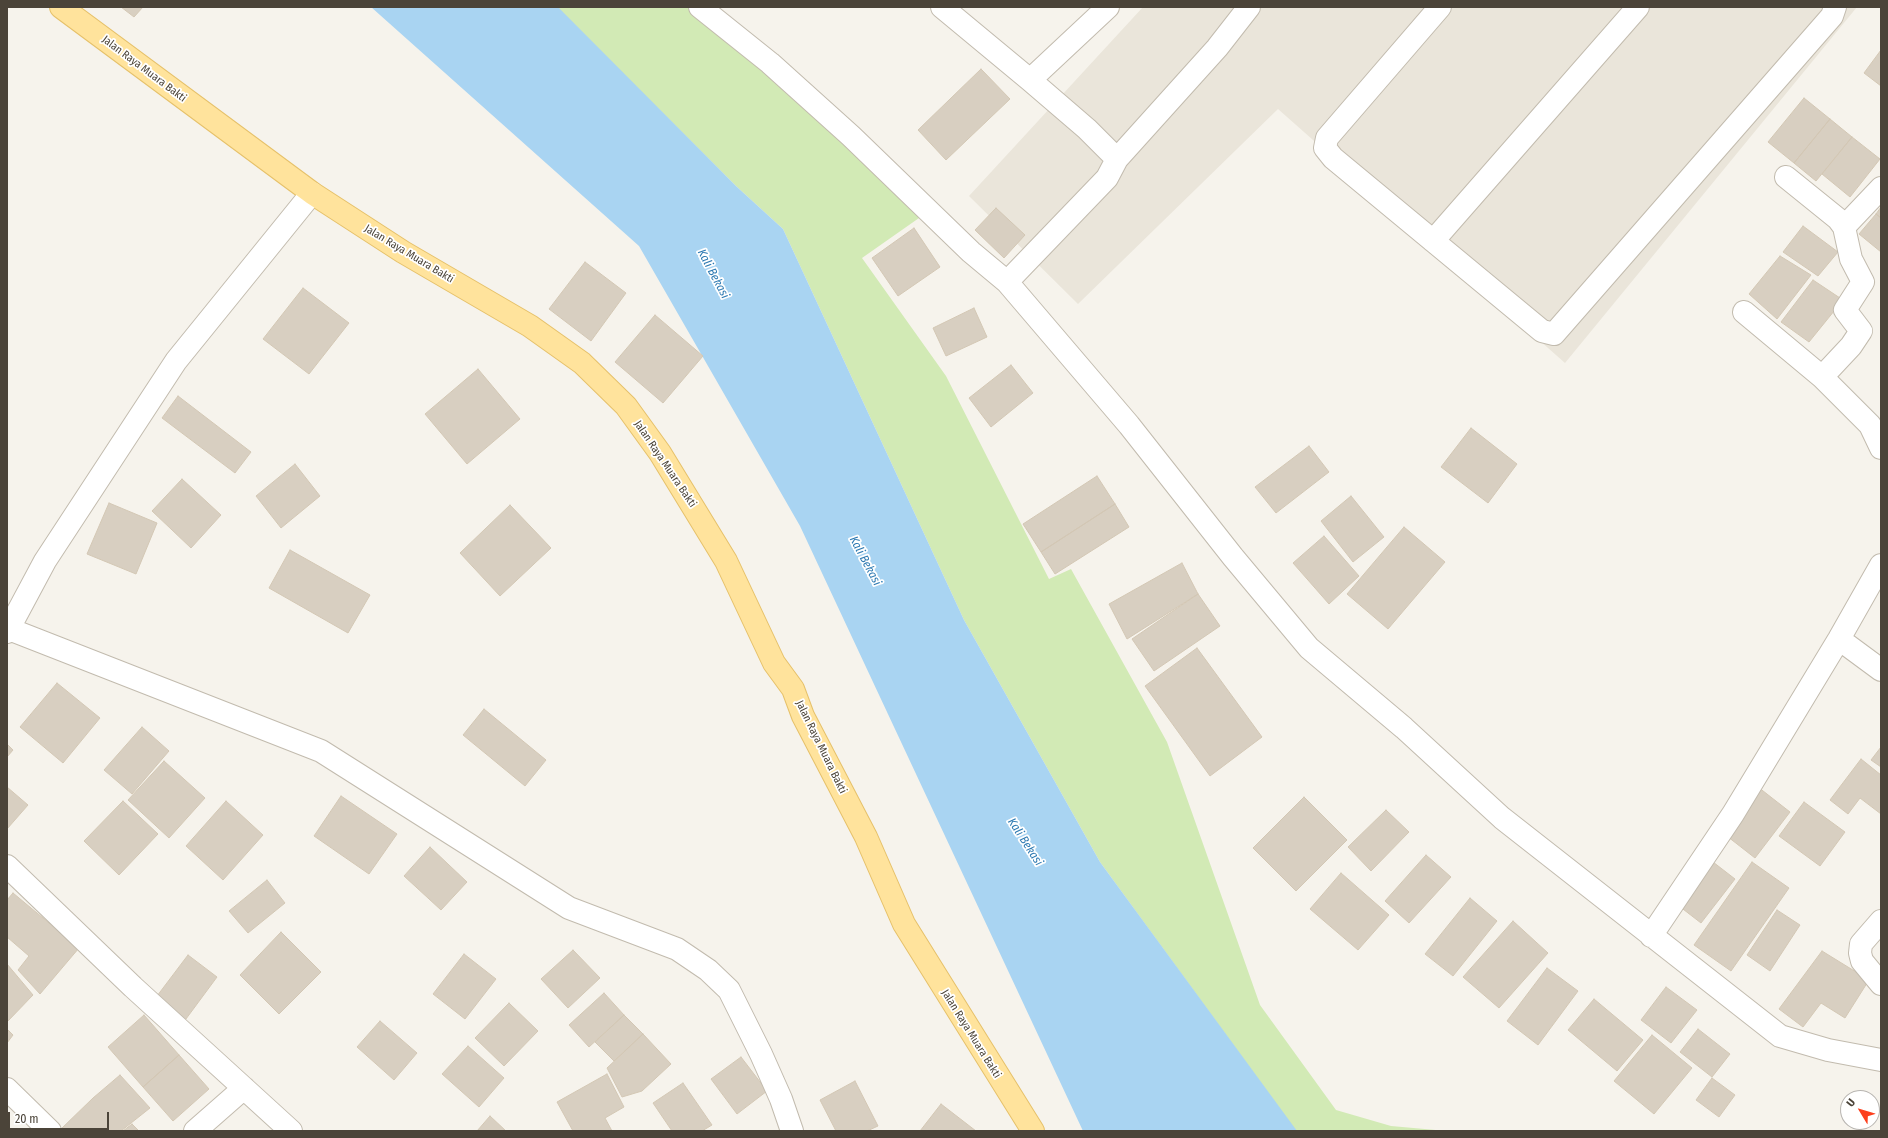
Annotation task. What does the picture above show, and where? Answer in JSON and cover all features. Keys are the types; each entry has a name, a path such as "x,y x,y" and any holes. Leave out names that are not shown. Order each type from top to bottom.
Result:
{"main road":[{"name":"Jalan Raya Muara Bakti","path":"61,7 312,193 403,252 530,326 582,363 626,406 660,453 726,561 774,663 792,689 803,716 866,837 904,924 1033,1131"}],"street":[{"path":"700,7 770,63 851,136 971,252 1007,282 1128,425 1309,648 1404,728 1502,818 1780,1036 1828,1050 1881,1060"},
{"path":"942,7 1087,129 1117,159"},
{"path":"1030,80 1108,7"},
{"path":"1007,282 1107,178 1117,159 1217,48 1249,7"},
{"path":"1440,7 1327,138 1325,148 1332,158 1542,331 1554,334 1832,16 1835,7"},
{"path":"1433,241 1638,7"},
{"path":"1786,176 1838,219 1844,227 1851,259 1863,282 1845,310 1861,331 1851,346 1822,377"},
{"path":"1844,227 1881,188"},
{"path":"312,193 176,361 45,562 8,631 38,639 321,751 569,908 677,949 708,970 729,990 761,1054 781,1099 792,1131"},
{"path":"1744,312 1822,377 1870,425 1881,448"},
{"path":"1651,936 1733,814 1839,639 1881,565"},
{"path":"1839,639 1881,670"},
{"path":"7,866 133,986 291,1131"},
{"path":"1881,921 1861,944 1860,953 1862,961 1881,984"},
{"path":"195,1131 244,1088"},
{"path":"7,1089 50,1131"}],"shaded area":[{"path":"1143,7 1857,7 1565,363 1278,109 1078,304 969,196"}],"green space":[{"path":"556,7 704,7 929,211 862,258 946,376 1049,579 1071,569 1167,742 1260,1005 1336,1110 1391,1126 1447,1131 1296,1131 1100,862 964,620 783,229 736,186"}],"water":[{"name":"Kali Bekasi","path":"371,7 558,7 736,186 783,229 964,620 1100,862 1297,1131 1083,1131 800,526 639,246"}],"building":[{"path":"121,7 143,7 134,17"},
{"path":"1881,50 1881,86 1864,73"},
{"path":"981,69 1010,99 946,160 918,130"},
{"path":"1804,98 1830,119 1794,163 1768,142"},
{"path":"1830,119 1852,137 1816,181 1794,163"},
{"path":"1852,137 1880,159 1850,197 1822,174"},
{"path":"1881,207 1881,218 1876,214"},
{"path":"996,208 1025,235 1004,258 975,230"},
{"path":"1876,214 1881,218 1881,252 1859,234"},
{"path":"1803,226 1838,252 1818,276 1783,252"},
{"path":"914,228 940,267 898,296 872,258"},
{"path":"1780,256 1811,275 1777,319 1749,294"},
{"path":"585,262 626,293 591,341 549,309"},
{"path":"1813,280 1843,300 1809,342 1781,322"},
{"path":"303,288 349,323 309,374 263,339"},
{"path":"974,308 987,337 946,356 933,328"},
{"path":"655,315 703,356 663,403 615,362"},
{"path":"1011,365 1033,393 991,427 969,398"},
{"path":"478,369 520,419 467,464 425,414"},
{"path":"178,396 251,452 235,473 162,418"},
{"path":"1471,428 1517,464 1488,503 1441,467"},
{"path":"1309,446 1329,472 1276,513 1255,487"},
{"path":"295,464 320,496 281,528 256,496"},
{"path":"1097,476 1115,504 1041,552 1023,524"},
{"path":"182,479 221,515 191,548 152,511"},
{"path":"1351,496 1384,537 1353,562 1321,521"},
{"path":"109,503 157,523 136,574 87,554"},
{"path":"1115,504 1129,527 1055,574 1041,552"},
{"path":"510,505 551,548 500,596 460,553"},
{"path":"1404,527 1445,562 1388,629 1347,594"},
{"path":"1324,536 1359,576 1329,604 1293,563"},
{"path":"290,550 370,595 348,633 269,588"},
{"path":"1182,563 1198,594 1127,639 1109,604"},
{"path":"1198,594 1220,626 1154,671 1132,639"},
{"path":"1197,648 1262,737 1210,776 1145,686"},
{"path":"57,683 100,718 63,763 20,727"},
{"path":"484,709 546,760 525,786 463,735"},
{"path":"142,727 169,751 132,794 104,770"},
{"path":"7,744 13,750 7,757"},
{"path":"1881,747 1881,767 1871,760"},
{"path":"1861,759 1881,775 1881,814 1860,798 1848,814 1830,800"},
{"path":"164,761 205,798 169,838 128,800"},
{"path":"7,787 28,805 7,829"},
{"path":"1758,787 1790,812 1755,858 1723,833"},
{"path":"341,796 397,834 369,874 314,836"},
{"path":"1304,797 1347,840 1296,891 1253,848"},
{"path":"123,801 158,834 119,875 84,841"},
{"path":"226,801 263,835 223,880 186,846"},
{"path":"1804,802 1845,832 1820,866 1779,836"},
{"path":"1386,810 1409,832 1371,871 1348,847"},
{"path":"430,847 467,882 441,910 404,876"},
{"path":"1426,855 1451,877 1409,923 1385,901"},
{"path":"1713,862 1735,879 1701,923 1679,906"},
{"path":"1752,862 1789,888 1731,971 1694,945"},
{"path":"1341,873 1389,915 1358,950 1310,909"},
{"path":"267,880 285,903 248,933 229,911"},
{"path":"13,893 79,948 40,994 18,970 29,956 7,937 7,900"},
{"path":"1470,898 1497,921 1453,976 1425,954"},
{"path":"1777,910 1800,925 1770,971 1747,955"},
{"path":"1513,921 1548,953 1499,1008 1463,977"},
{"path":"281,932 321,972 279,1014 240,975"},
{"path":"573,950 600,978 568,1008 541,979"},
{"path":"1822,951 1869,980 1845,1018 1821,1003 1803,1027 1779,1009"},
{"path":"464,954 496,979 465,1019 433,994"},
{"path":"188,955 217,977 183,1023 154,1000"},
{"path":"7,964 33,995 7,1022"},
{"path":"1547,968 1578,991 1538,1045 1507,1021"},
{"path":"1666,987 1697,1010 1671,1043 1641,1020"},
{"path":"604,993 624,1015 589,1047 569,1025"},
{"path":"1594,999 1643,1040 1617,1071 1568,1030"},
{"path":"509,1003 538,1031 504,1066 475,1038"},
{"path":"144,1015 179,1055 143,1087 108,1047"},
{"path":"624,1015 643,1034 614,1061 595,1042"},
{"path":"380,1021 417,1053 394,1080 357,1047"},
{"path":"7,1029 13,1035 7,1043"},
{"path":"1698,1029 1730,1054 1712,1077 1680,1052"},
{"path":"643,1034 671,1064 642,1091 622,1097 607,1068"},
{"path":"1652,1035 1692,1068 1654,1114 1614,1081"},
{"path":"468,1046 504,1078 479,1107 442,1074"},
{"path":"179,1055 209,1089 173,1121 143,1087"},
{"path":"741,1057 767,1091 737,1114 711,1079"},
{"path":"607,1074 624,1107 605,1118 612,1131 573,1131 557,1102"},
{"path":"120,1075 150,1108 121,1131 63,1131 61,1129 93,1098"},
{"path":"1712,1078 1735,1095 1719,1117 1696,1100"},
{"path":"855,1081 878,1126 867,1131 836,1131 820,1100"},
{"path":"683,1083 712,1125 702,1131 672,1131 653,1103"},
{"path":"941,1104 976,1131 920,1131"},
{"path":"490,1116 506,1131 477,1131"},
{"path":"132,1124 139,1131 123,1131"}]}
